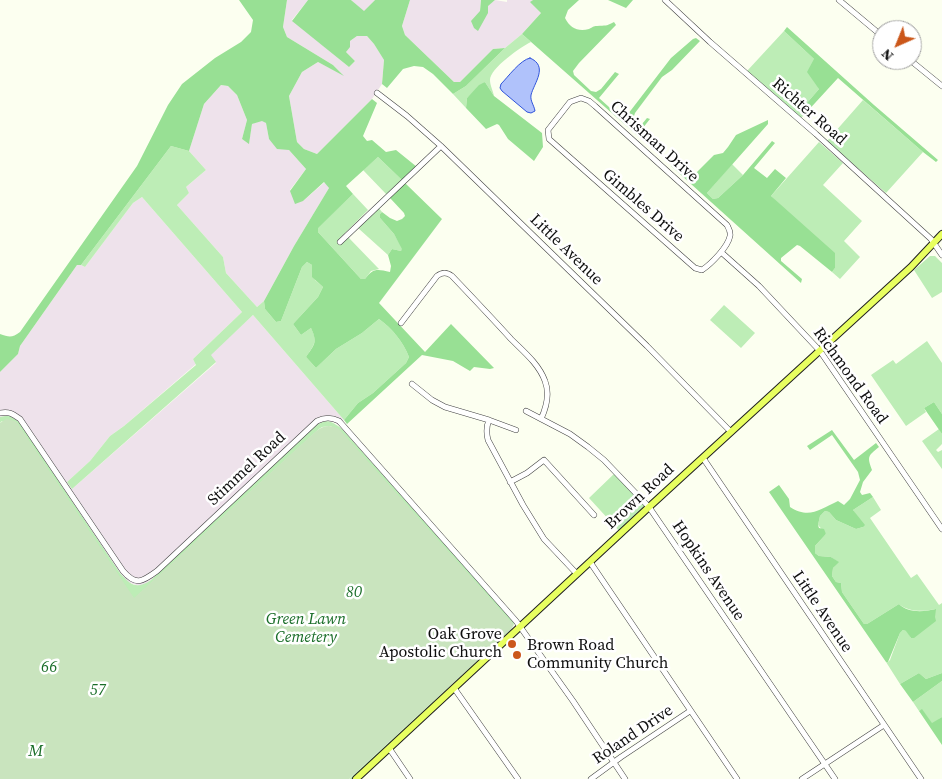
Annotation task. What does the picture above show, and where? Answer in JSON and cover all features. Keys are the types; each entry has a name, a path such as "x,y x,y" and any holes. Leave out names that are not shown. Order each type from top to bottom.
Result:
{"main road":[{"name":"Brown Road","path":"356,779 911,267 942,234"}],"street":[{"name":"Richter Road","path":"665,0 931,238 942,255"},
{"path":"840,0 872,27"},
{"path":"922,70 942,86"},
{"name":"Little Avenue","path":"377,93 408,116 441,146 634,333 730,432"},
{"name":"Chrisman Drive","path":"549,139 548,130 570,102 581,98 589,101 727,225 731,233 730,238 721,252"},
{"name":"Gimbles Drive","path":"549,139 695,268 702,270 710,265 721,252"},
{"path":"340,242 441,146"},
{"name":"Richmond Road","path":"721,252 759,286 820,351 942,529"},
{"path":"401,323 437,276 449,273 542,373 548,393 541,418"},
{"path":"412,384 432,400 445,407 516,430"},
{"name":"Hopkins Avenue","path":"526,411 570,434 604,460 649,507 835,779"},
{"name":"Stimmel Road","path":"0,413 14,414 20,419 123,571 130,579 137,582 145,580 157,571 317,420 324,417 332,417 339,421 520,626"},
{"path":"489,420 486,427 488,440 510,482 544,539 577,574"},
{"name":"Little Avenue","path":"703,458 921,779"},
{"path":"510,482 527,473 544,460 594,515"},
{"path":"590,562 737,779"},
{"path":"520,626 625,779"},
{"path":"454,688 518,779"},
{"name":"Roland Drive","path":"591,779 690,711"},
{"path":"802,779 884,725"},
{"path":"389,748 410,779"}],"shaded area":[{"path":"287,0 308,0 292,20 349,67 355,61 346,52 350,41 357,36 367,36 384,60 382,84 372,99 317,154 304,149 297,142 289,96 302,72 318,62 342,74 333,65 287,37 283,27"},
{"path":"351,0 375,0 364,12"},
{"path":"410,0 481,0 480,11 495,0 507,2 507,0 533,0 531,2 541,13 522,34 505,48 493,49 460,82 454,82 405,35 402,26"},
{"path":"221,85 228,86 237,95 247,120 242,139 249,143 252,124 262,120 266,123 269,139 289,150 306,169 290,190 303,201 325,182 329,188 264,301 257,307 226,273 223,257 177,205 189,193 185,188 206,170 189,151 204,104"},
{"path":"142,197 242,312 193,359 196,364 110,436 90,461 67,482 72,489 216,363 210,355 253,315 344,420 338,425 334,422 323,421 309,431 151,580 139,586 128,582 120,573 5,416 0,417 0,372 18,354 20,346 77,265 85,267 133,203"}],"green space":[{"path":"239,0 287,0 283,27 287,37 333,65 344,76 318,62 302,72 289,96 297,142 304,149 317,154 372,99 377,103 363,136 367,141 372,140 386,152 396,150 417,167 403,181 378,157 346,186 353,194 318,228 318,232 361,279 365,279 376,270 390,272 391,266 388,255 392,249 401,251 402,249 394,234 380,218 380,214 382,212 397,221 405,216 390,198 405,183 442,219 379,303 425,352 451,324 494,368 474,367 470,371 453,361 422,355 347,424 344,420 358,403 373,393 406,363 409,357 397,336 379,319 362,333 336,349 316,368 306,357 315,341 311,328 301,335 293,324 318,297 323,287 312,277 312,265 307,262 302,267 281,321 276,322 265,309 264,301 329,188 324,182 303,201 295,204 290,191 306,169 289,150 277,149 269,139 266,123 262,121 252,124 249,144 242,139 247,120 237,95 228,86 221,85 204,104 189,151 171,146 81,265 77,265 20,346 18,354 0,372 0,334 10,336 20,332 137,166 168,105 182,84 215,58 241,42 251,32 253,20"},
{"path":"308,0 351,0 364,11 375,0 410,0 402,26 405,35 454,82 460,82 493,49 505,48 466,86 453,94 433,74 423,67 414,66 403,69 387,88 382,84 384,60 367,36 357,36 350,41 350,47 346,52 355,61 349,67 292,21"},
{"path":"481,0 495,0 488,6 488,13 478,31 474,28 471,21 480,11"},
{"path":"533,0 579,0 568,10 565,18 572,27 578,29 585,30 614,22 616,25 573,71 574,75 591,91 596,92 601,89 615,72 619,74 599,98 619,116 624,117 628,114 671,58 693,39 696,38 700,41 672,70 662,77 635,113 632,122 633,127 637,130 647,118 650,119 642,129 643,133 639,137 522,34 541,13 530,2"},
{"path":"608,0 633,0 626,8"},
{"path":"787,27 938,160 936,162 923,152 838,78 804,115 800,111 819,89 807,72 814,59 784,31"},
{"path":"784,31 814,59 819,89 800,111 804,115 801,118 747,71"},
{"path":"522,34 531,42 500,64 491,75 490,84 494,96 485,82 467,98 466,108 453,94 466,86"},
{"path":"485,82 494,96 542,133 543,147 534,161 508,139 499,125 497,124 486,129 466,108 467,98 479,85"},
{"path":"863,100 923,152 886,193 827,141"},
{"path":"768,120 768,124 707,193 713,199 718,198 743,175 772,141 775,143 754,168 767,178 775,169 786,178 771,196 835,253 835,268 832,272 797,245 781,258 781,261 802,279 801,283 671,166 673,164 691,173 697,172 714,155 723,153 736,135"},
{"path":"819,142 843,163 823,185 862,221 844,241 860,257 840,279 832,272 835,268 771,196"},
{"path":"171,146 189,151 206,170 186,187 189,193 177,205 223,257 226,273 257,307 264,301 265,309 276,322 281,321 302,267 307,262 312,265 315,280 323,287 318,297 293,324 301,335 311,328 315,340 306,357 316,368 336,349 362,333 379,319 397,336 409,357 406,363 373,393 358,403 344,420 253,315 211,355 216,362 72,489 67,482 90,461 110,436 196,365 193,359 242,312 142,197 133,203 85,267 81,265"},
{"path":"378,157 403,181 387,195 363,170"},
{"path":"732,164 743,175 718,198 713,199 707,193"},
{"path":"353,194 368,210 337,241 339,244 348,237 379,269 371,271 365,279 361,279 318,232 317,228"},
{"path":"378,207 382,212 380,218 394,234 403,249 401,251 392,249 388,255 358,228"},
{"path":"930,256 935,256 942,263 942,292 932,298 914,270"},
{"path":"724,305 755,333 741,348 710,320"},
{"path":"927,341 942,363 942,414 934,402 924,408 926,412 906,426 871,375 893,360 896,364"},
{"path":"934,402 942,414 942,434 924,408"},
{"path":"10,416 19,422 120,573 127,581 134,585 141,585 151,580 309,431 322,422 329,421 342,429 512,620 514,623 513,627 331,426 319,429 134,599 2,421 0,423 0,417"},
{"name":"Green Lawn Cemetery","path":"6,419 15,421 18,424 134,598 315,432 324,427 333,426 339,429 513,626 511,630 349,779 0,779 0,423"},
{"path":"939,429 942,434 942,444 936,450 938,452 942,450 942,469 922,441"},
{"path":"832,430 854,460 876,443 879,447 870,457 869,462 872,470 863,482 860,492 862,495 870,493 873,497 853,510 865,525 863,527 856,529 836,520 829,512 825,511 820,516 818,525 819,528 824,529 826,534 815,546 815,553 819,556 831,557 839,562 833,568 832,576 836,582 841,583 842,592 864,624 899,604 906,609 916,611 936,609 936,621 914,638 911,638 906,631 903,630 900,633 888,662 886,662 769,492 779,485 789,499 790,507 797,511 814,512 838,501 844,505 850,499 860,480 858,472 832,435 810,450 807,446"},
{"path":"616,472 648,507 621,533 589,498"},
{"path":"873,497 881,510 870,518 911,578 917,574 939,605 942,603 942,673 926,679 919,673 900,684 886,662 890,660 900,633 903,630 907,631 911,638 935,617 935,609 916,611 907,609 899,604 864,624 842,592 841,583 836,582 832,576 833,568 838,562 831,557 819,556 815,553 815,546 826,534 818,525 820,516 825,511 829,512 836,520 856,529 863,527 853,510"},
{"path":"504,637 352,779 349,779"},
{"path":"919,673 926,679 942,673 942,681 913,702 900,684"},
{"path":"942,681 942,717 932,724 922,710 919,711 913,702"},
{"path":"922,709 932,723 942,717 942,745 919,711"}],"water":[{"path":"530,58 539,65 539,75 531,95 535,111 531,113 527,112 500,88 501,84 514,69"}],"place":[{"name":"Oak Grove Apostolic Church","path":"512,644"},
{"name":"Brown Road Community Church","path":"517,655"}],"park label":[{"name":"80","path":"354,593"},
{"name":"66","path":"49,668"},
{"name":"57","path":"98,691"},
{"name":"M","path":"36,752"}]}
